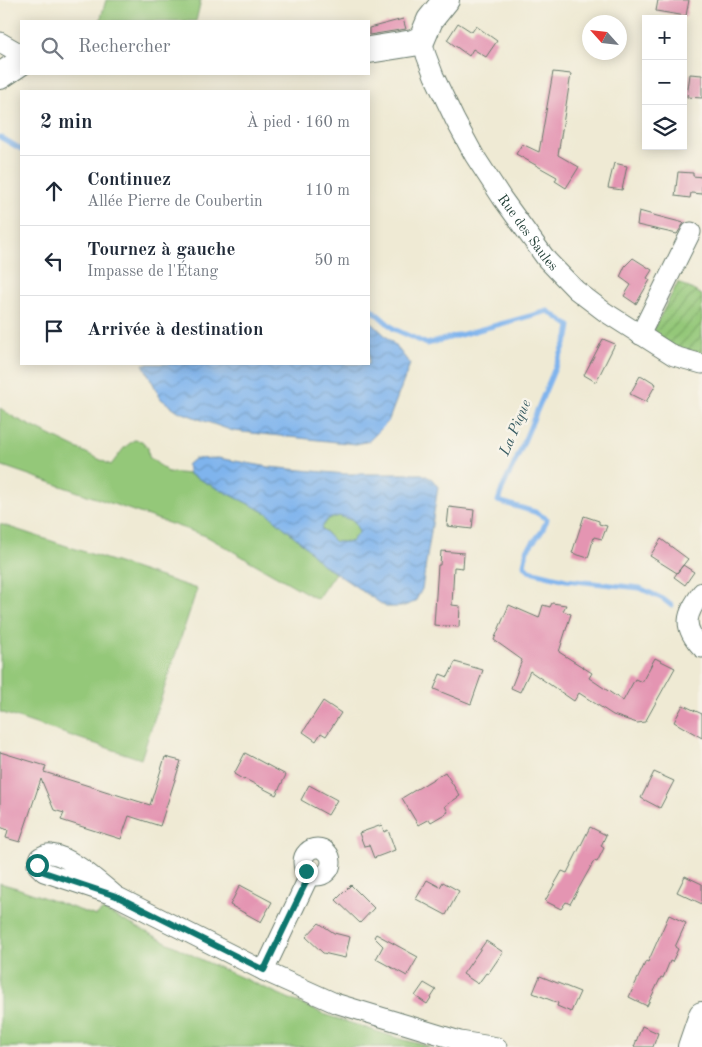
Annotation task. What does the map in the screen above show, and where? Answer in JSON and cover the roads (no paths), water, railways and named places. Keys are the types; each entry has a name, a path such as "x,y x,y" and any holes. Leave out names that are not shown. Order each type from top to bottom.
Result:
{"street":[{"path":"370,50 414,43 422,39 430,20 446,0"},
{"name":"Rue des Saules","path":"422,39 434,76 474,155 547,260 576,290 605,312 674,356 702,364"},
{"path":"0,42 20,53"},
{"path":"0,76 20,63"},
{"path":"640,335 691,232"},
{"path":"702,592 692,607 688,623 692,637 702,648"},
{"path":"264,970 310,874"},
{"path":"116,896 296,986 344,1006 460,1041 497,1047"},
{"path":"691,1047 702,1015"}],"water":[{"path":"370,321 396,346 410,364 388,422 369,441 356,444 233,431 178,411 161,399 144,365 370,365"},
{"path":"218,458 269,467 345,474 422,474 432,479 438,487 422,589 415,602 401,607 386,607 322,564 302,543 267,513 189,474 187,465 194,459","holes":["339,516 354,521 359,532 351,542 335,542 321,528 328,519"]}],"waterway":[{"name":"La Pique","path":"0,137 20,148"},
{"name":"La Pique","path":"370,308 394,329 427,344 548,311 570,326 568,337 498,501 535,512 547,519 542,531 527,550 524,565 530,571 566,580 640,588 663,599 672,606"}]}
